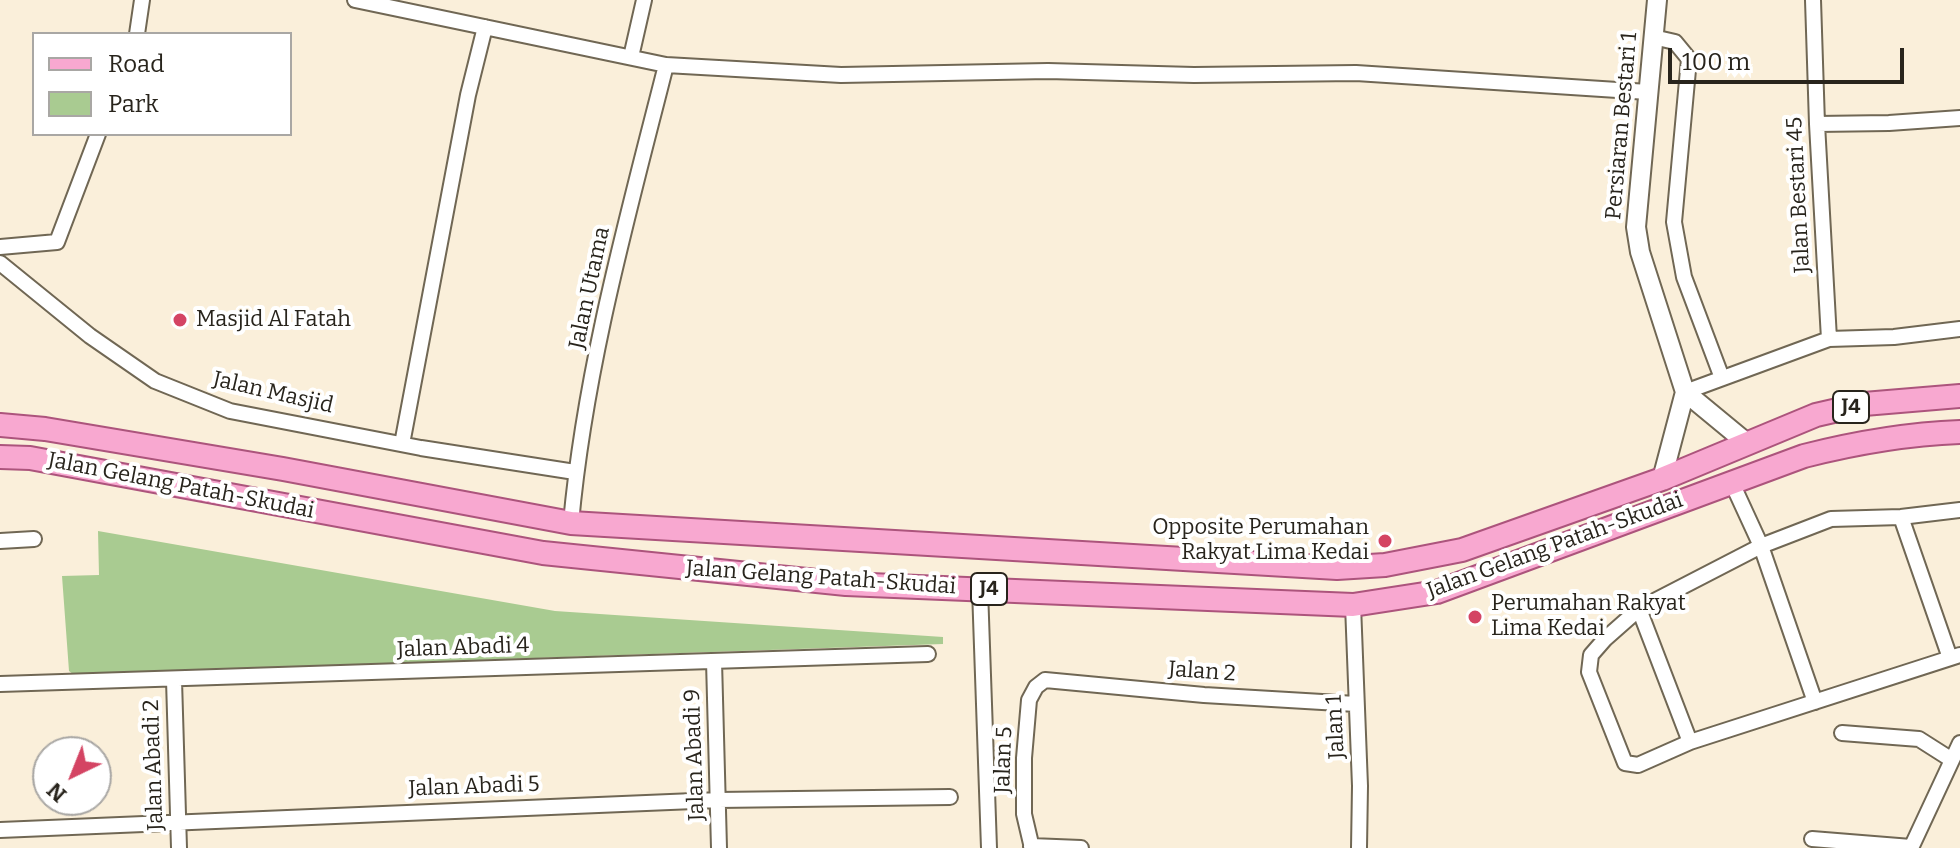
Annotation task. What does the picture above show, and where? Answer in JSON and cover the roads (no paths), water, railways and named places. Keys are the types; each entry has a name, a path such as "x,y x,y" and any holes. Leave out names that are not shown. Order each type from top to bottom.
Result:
{"main road":[{"name":"Jalan Gelang Patah-Skudai","path":"0,425 45,429 283,469 571,523 1337,568 1385,565 1462,550 1662,479 1816,415 1864,404 1960,396"},
{"name":"Jalan Gelang Patah-Skudai","path":"0,457 30,458 543,553 846,584 1353,605 1437,592 1804,456 1852,444 1927,433 1960,432"}],"street":[{"path":"137,32 142,0"},
{"path":"355,0 666,65 841,75 1048,71 1194,75 1356,73 1648,92"},
{"path":"631,57 644,0"},
{"name":"Persiaran Bestari 1","path":"1657,0 1636,227 1640,252 1685,392"},
{"name":"Jalan Bestari 45","path":"1813,0 1829,339"},
{"path":"402,444 468,95 485,27"},
{"path":"1653,37 1675,42 1689,59 1674,222 1684,277 1722,378"},
{"name":"Jalan Utama","path":"571,523 575,472 611,283 666,65"},
{"path":"1817,124 1960,118"},
{"path":"0,247 57,242 97,136"},
{"name":"Jalan Masjid","path":"0,263 90,336 155,381 230,411 402,444 575,472"},
{"path":"1685,392 1829,339 1894,337 1960,329"},
{"path":"1685,392 1748,444"},
{"path":"1662,479 1685,392"},
{"path":"1732,483 1761,546 1815,702"},
{"path":"1901,517 1955,657 1690,742 1638,765 1625,763 1589,672 1591,655 1639,609 1761,546 1831,519 1901,517 1960,510"},
{"path":"0,541 34,539"},
{"path":"980,589 989,848"},
{"name":"Jalan 1","path":"1353,605 1360,786 1359,848"},
{"path":"1639,609 1690,742"},
{"name":"Jalan Abadi 4","path":"0,684 928,654"},
{"name":"Jalan Abadi 9","path":"714,661 719,848"},
{"name":"Jalan Abadi 2","path":"174,680 179,848"},
{"name":"Jalan 2","path":"1045,680 1204,695 1356,704"},
{"name":"Jalan 5","path":"1032,847 1024,814 1024,758 1029,700 1036,687 1045,680"},
{"path":"1842,733 1919,739 1952,760"},
{"path":"1812,839 1911,847 1960,743"},
{"name":"Jalan Abadi 5","path":"0,830 718,800 950,797"},
{"path":"1032,847 1081,848"}],"place":[{"name":"Masjid Al Fatah","path":"180,320"},
{"name":"Opposite Perumahan Rakyat Lima Kedai","path":"1385,541"},
{"name":"Perumahan Rakyat Lima Kedai","path":"1475,617"}]}
